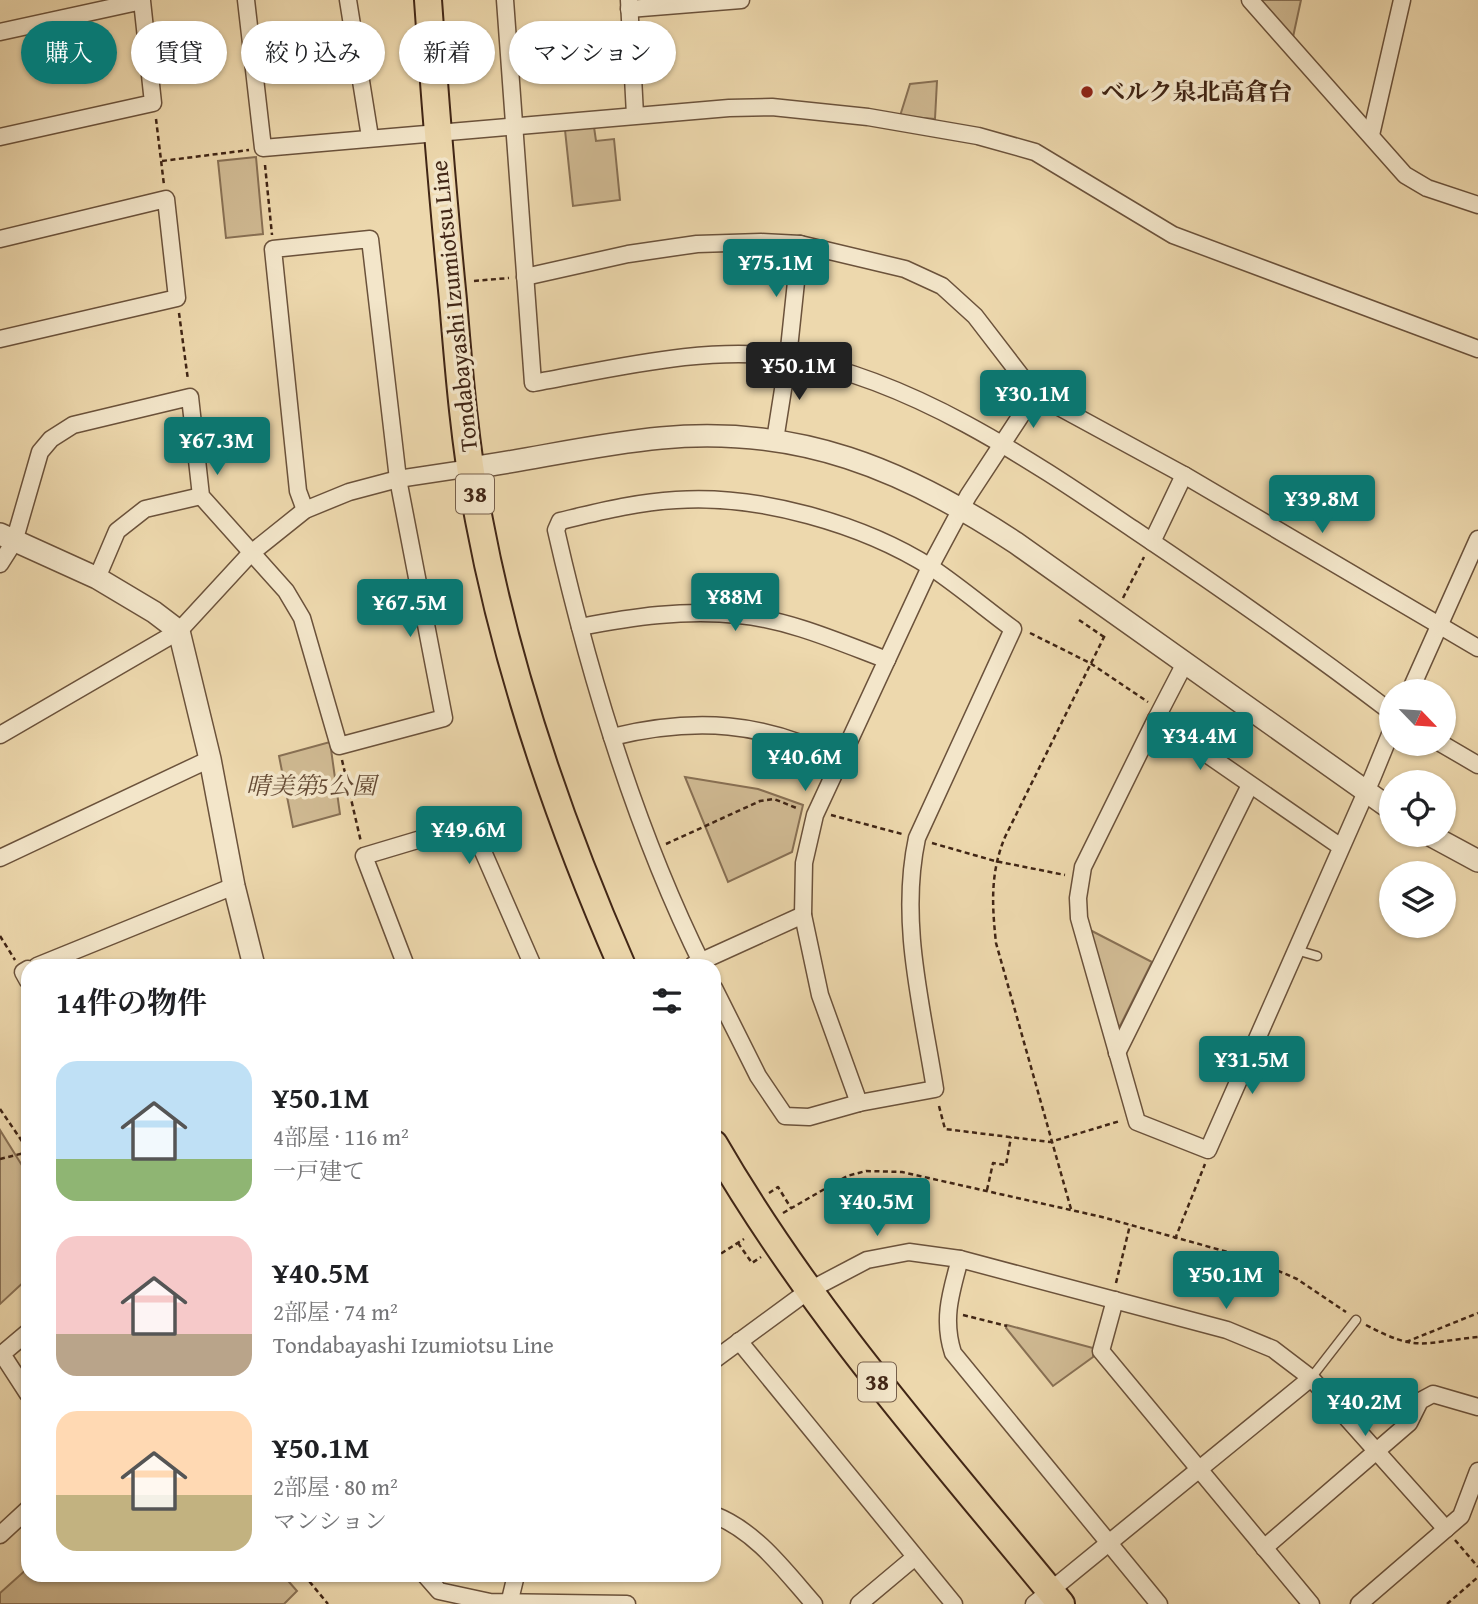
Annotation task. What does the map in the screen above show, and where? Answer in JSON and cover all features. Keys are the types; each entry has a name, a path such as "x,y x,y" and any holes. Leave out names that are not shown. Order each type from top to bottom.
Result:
{"main road":[{"name":"Tondabayashi Izumiotsu Line","path":"428,0 437,133 465,432 497,604 527,715 558,812 619,959"},
{"name":"38","path":"721,1156 750,1207 863,1366 1048,1600"}],"street":[{"path":"246,0 263,148 635,115 772,107 869,117 989,139 1035,152 1174,235 1313,285 1450,341 1478,349"},
{"path":"348,0 370,137"},
{"path":"505,0 533,383 682,357 788,358 842,371 901,394 1001,446 1152,542 1281,629 1379,703"},
{"path":"635,115 629,4 741,0"},
{"path":"1250,0 1405,175 1427,188 1478,205"},
{"path":"1371,135 1402,0"},
{"path":"0,32 142,1 153,103 0,138"},
{"path":"0,239 166,199 177,298 0,339"},
{"path":"0,564 7,538 40,452 51,439 74,425 190,397 201,496 250,554 286,591 302,618 339,746 444,718 398,480 370,239 273,249 298,491 305,510"},
{"path":"526,277 628,254 697,244 800,244 905,270 942,286 975,316 1035,394 1184,475 1440,629 1478,648"},
{"path":"775,440 788,358 800,244"},
{"path":"859,1103 820,995 803,915 804,863 816,815 930,568 962,507 1035,394"},
{"path":"0,735 179,631 250,554 305,510 349,492 398,480 660,438 702,436 775,440 874,465 962,507 1379,800"},
{"path":"1152,542 1184,475"},
{"path":"97,578 117,531 145,509 201,496"},
{"path":"696,959 612,737 580,627 556,530 560,521 616,508 677,499 742,502 796,511 852,530 930,568 1013,629 917,838 909,872 912,947 935,1089 859,1103 809,1117 785,1116 758,1076 721,1002"},
{"path":"7,538 97,578 154,612 179,631 210,759 234,886 252,959"},
{"path":"1416,679 1478,539"},
{"path":"580,627 627,618 684,612 741,615 825,636 887,660"},
{"path":"1185,663 1080,878 1079,918 1136,1122 1208,1150 1381,756"},
{"path":"1158,715 1250,785 1341,848"},
{"path":"612,737 654,727 705,723 746,728 815,748 840,761"},
{"path":"1456,752 1478,765"},
{"path":"0,858 210,759"},
{"path":"1117,1053 1250,785"},
{"path":"403,959 364,856 471,824 530,959"},
{"path":"1452,847 1478,861"},
{"path":"60,959 234,886"},
{"path":"709,959 803,915"},
{"path":"721,1355 808,1291 838,1273 888,1254 909,1252 960,1259 1227,1330 1273,1349 1311,1378 1446,1529"},
{"path":"960,1259 947,1310 947,1333 953,1353 1159,1604"},
{"path":"1113,1300 1101,1351 1311,1604"},
{"path":"21,1338 2,1354 21,1383"},
{"path":"739,1341 954,1604"},
{"path":"1048,1600 1109,1542 1311,1378"},
{"path":"1264,1548 1409,1423 1420,1401 1433,1394 1478,1406"},
{"path":"1359,1604 1461,1516 1478,1471"},
{"path":"0,1535 21,1516"},
{"path":"721,1518 733,1522 768,1553 814,1604"},
{"path":"859,1604 915,1557"},
{"path":"431,1582 439,1591 490,1602 627,1604"},
{"path":"510,1603 514,1582"}],"lane":[{"path":"1296,950 1317,956"},
{"path":"1311,1378 1356,1320"}],"path":[{"path":"153,103 166,199"},
{"path":"162,161 263,148 273,249"},
{"path":"467,282 526,277"},
{"path":"177,298 190,397"},
{"path":"1123,598 1152,542"},
{"path":"1071,1209 996,943 991,900 995,861 1038,765 1105,635 1079,620"},
{"path":"1013,629 1022,629 1090,663 1158,715"},
{"path":"339,746 364,856"},
{"path":"654,849 761,801 774,799 816,815"},
{"path":"995,861 1080,878"},
{"path":"0,936 21,962"},
{"path":"935,1089 945,1129 1051,1142 1135,1117"},
{"path":"0,1109 21,1140"},
{"path":"987,1190 993,1163 1006,1166 1011,1137"},
{"path":"1175,1239 1208,1150"},
{"path":"0,1159 21,1153"},
{"path":"783,1213 847,1177 866,1171 902,1172 1071,1209 1249,1258 1297,1279 1356,1320 1393,1339 1426,1346 1478,1337"},
{"path":"765,1194 778,1187 790,1208"},
{"path":"1113,1300 1130,1225"},
{"path":"721,1254 744,1239"},
{"path":"738,1243 752,1263 761,1256"},
{"path":"947,1310 1007,1326"},
{"path":"1406,1342 1478,1313"},
{"path":"1446,1529 1478,1567"},
{"path":"1447,1604 1478,1577"},
{"path":"310,1582 328,1604"}],"green space":[{"path":"1261,0 1301,0 1293,37"},
{"path":"937,81 935,119 900,116 910,84"},
{"path":"594,127 596,141 614,139 620,200 573,206 565,130"},
{"path":"256,157 263,234 226,238 218,161"},
{"name":"晴美第5公園","path":"330,742 340,814 293,827 279,756"},
{"path":"685,777 758,789 803,805 792,852 728,882"},
{"path":"1090,930 1152,962 1120,1026 1115,1024"},
{"path":"0,1130 21,1164 21,1284 0,1304"},
{"path":"1007,1325 1093,1348 1093,1357 1053,1386 1006,1328"},
{"path":"21,1574 21,1582 289,1582 297,1591 284,1604 0,1604 0,1593"}],"place":[{"name":"ベルク泉北高倉台","path":"1087,92"}]}
